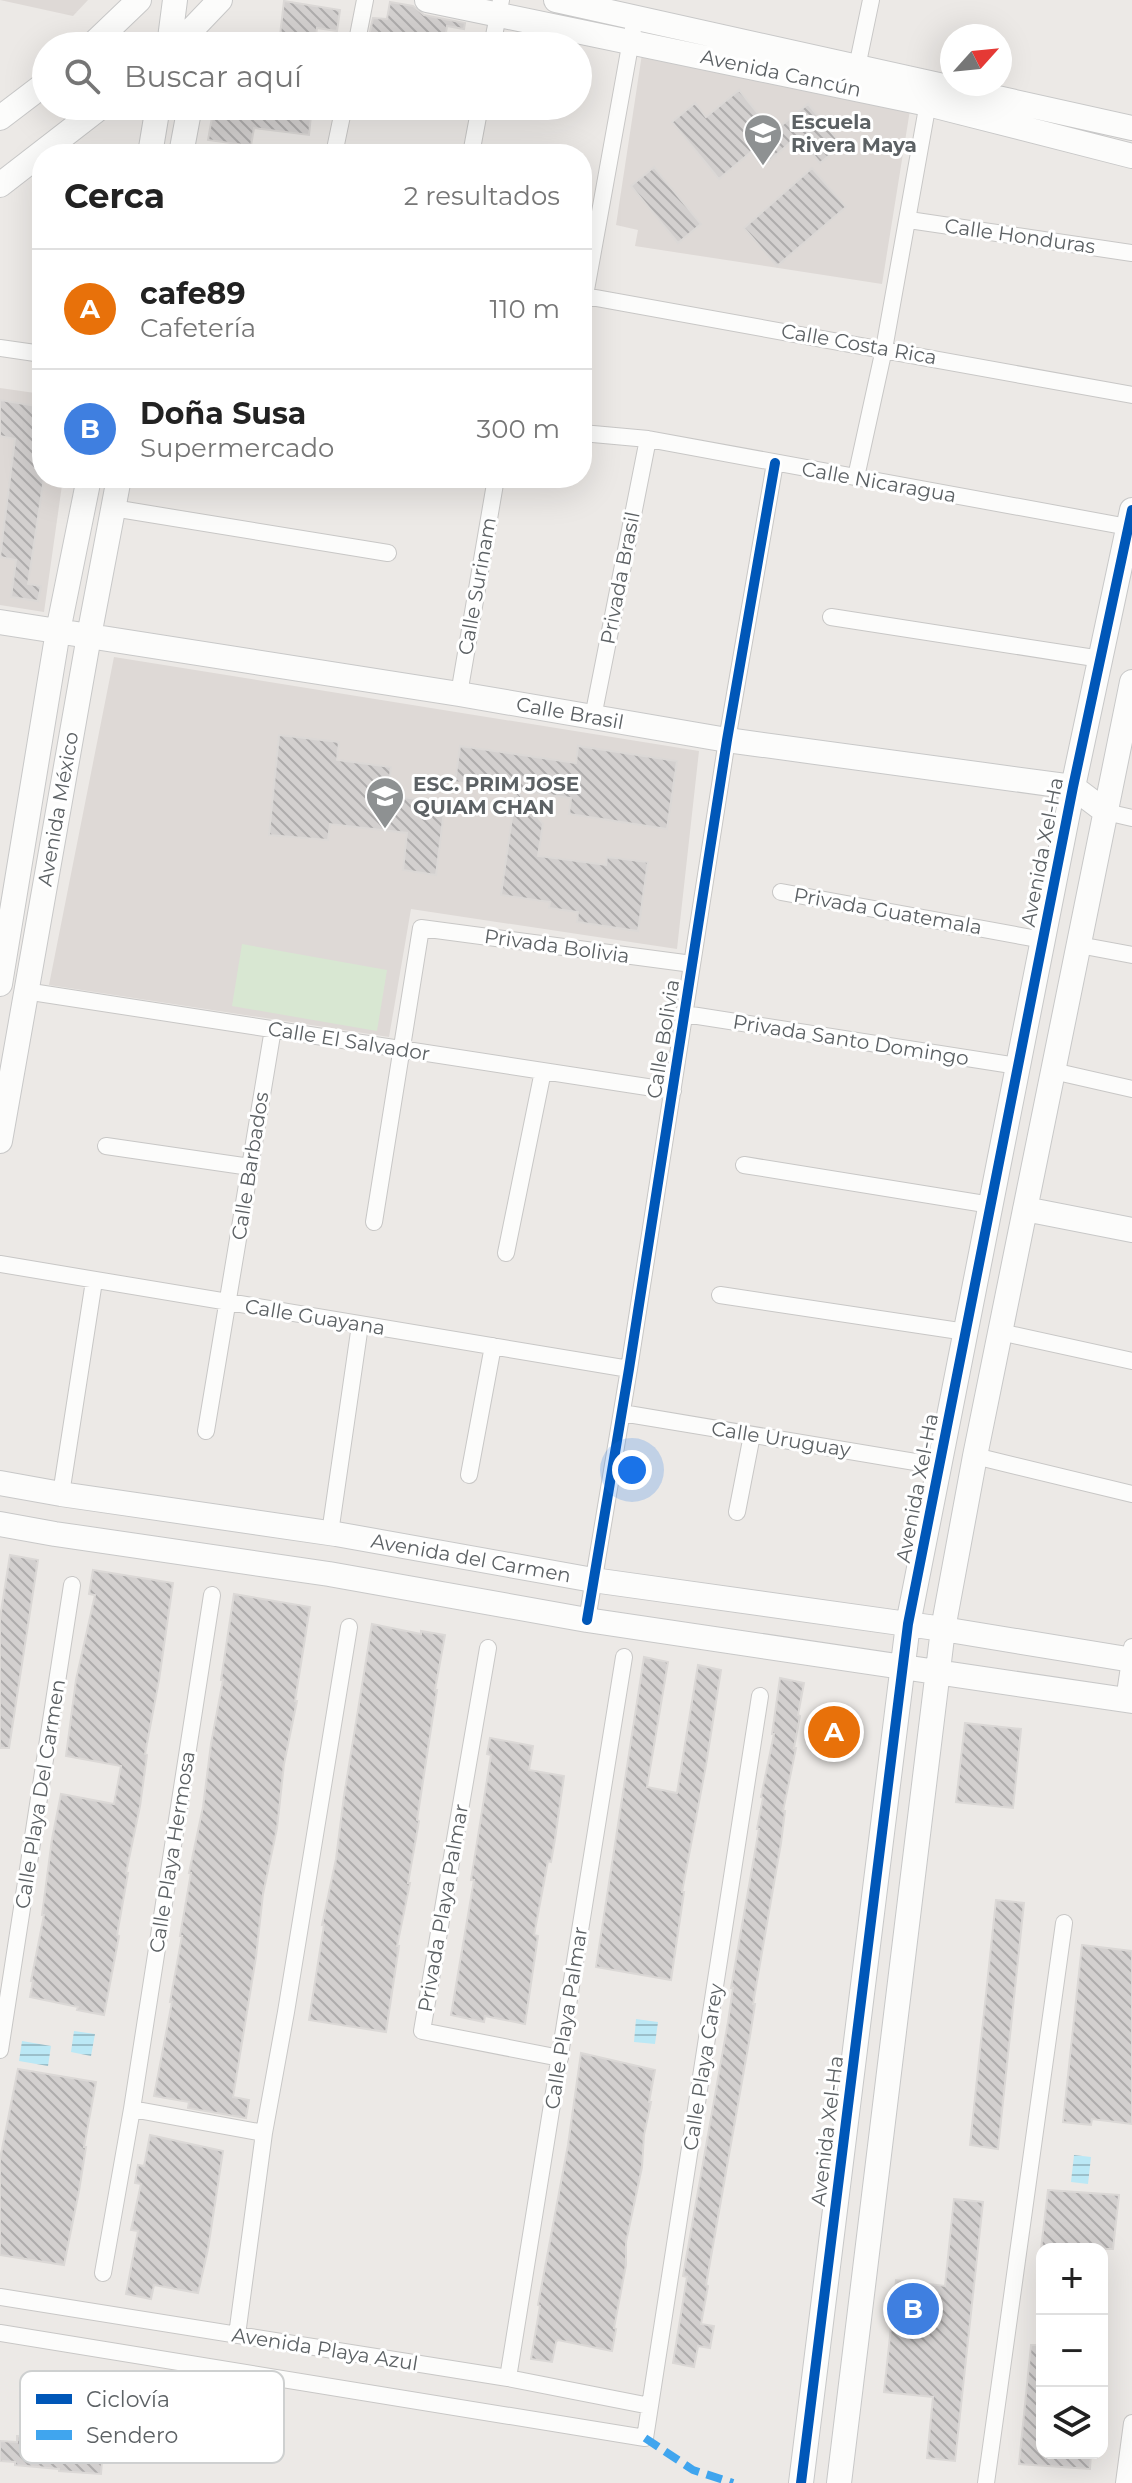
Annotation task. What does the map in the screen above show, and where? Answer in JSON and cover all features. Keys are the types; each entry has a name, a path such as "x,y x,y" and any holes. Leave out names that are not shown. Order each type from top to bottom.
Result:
{"street":[{"path":"106,32 139,0"},
{"path":"171,32 175,0"},
{"path":"199,32 220,0"},
{"path":"359,32 365,0"},
{"name":"Avenida Cancún","path":"427,0 500,8 589,32"},
{"name":"Avenida Cancún","path":"556,0 857,67 1132,156"},
{"path":"857,67 871,0"},
{"path":"495,32 500,8"},
{"path":"592,259 635,18"},
{"name":"Avenida Cancún","path":"592,33 630,43 1132,128"},
{"path":"856,477 909,220 930,93"},
{"path":"0,118 32,94"},
{"path":"53,144 84,120"},
{"path":"152,144 156,120"},
{"path":"183,144 187,120"},
{"path":"336,144 341,120"},
{"path":"473,144 477,120"},
{"path":"0,185 32,160"},
{"name":"Calle Honduras","path":"909,220 1132,253"},
{"name":"Calle Costa Rica","path":"592,305 884,349 1132,395"},
{"path":"0,348 32,353"},
{"name":"Calle Nicaragua","path":"592,434 648,439 856,477 1130,519"},
{"name":"Privada Brasil","path":"593,717 648,439"},
{"name":"Calle Bolivia","path":"587,1620 727,740 775,463"},
{"name":"Avenida México","path":"0,984 58,631 87,488"},
{"name":"Avenida México","path":"0,1141 6,1068 25,991 117,488"},
{"name":"Calle Surinam","path":"459,694 494,488"},
{"path":"113,508 388,553"},
{"name":"Avenida Xel-Ha","path":"801,2483 908,1624 1073,787 1130,519"},
{"path":"831,617 1101,659"},
{"name":"Calle Brasil","path":"0,622 459,694 727,740 1073,787 1106,812 1132,818"},
{"path":"839,2483 943,1629 975,1456 1131,687"},
{"name":"Privada Guatemala","path":"781,892 1043,940"},
{"name":"Privada Bolivia","path":"403,1049 421,928 692,964"},
{"path":"1079,945 1132,955"},
{"name":"Calle El Salvador","path":"25,991 673,1091"},
{"name":"Privada Santo Domingo","path":"685,1014 1018,1066"},
{"name":"Calle Barbados","path":"206,1431 273,1029"},
{"path":"374,1222 403,1049"},
{"path":"506,1253 543,1071"},
{"path":"1053,1071 1132,1089"},
{"path":"106,1146 250,1167"},
{"path":"744,1165 991,1205"},
{"path":"1025,1209 1132,1230"},
{"name":"Calle Guayana","path":"0,1264 629,1369"},
{"path":"61,1494 94,1281"},
{"path":"720,1295 966,1332"},
{"path":"330,1533 360,1325"},
{"path":"1000,1332 1132,1361"},
{"path":"469,1475 493,1346"},
{"name":"Calle Uruguay","path":"622,1413 939,1466"},
{"path":"737,1512 752,1435"},
{"path":"975,1456 1132,1494"},
{"name":"Avenida del Carmen","path":"0,1483 330,1533 593,1580 1131,1655"},
{"name":"Avenida del Carmen","path":"0,1524 329,1574 587,1620 1128,1700"},
{"name":"Calle Playa Del Carmen","path":"0,2050 7,1970 72,1585"},
{"name":"Calle Playa Hermosa","path":"103,2273 132,2109 212,1595"},
{"path":"237,2335 264,2133 349,1627"},
{"name":"Privada Playa Palmar","path":"488,1648 422,2031 560,2058"},
{"path":"1128,1700 1131,1655"},
{"name":"Calle Playa Palmar","path":"508,2378 624,1657"},
{"name":"Calle Playa Carey","path":"645,2438 760,1696"},
{"path":"986,2483 1064,1923"},
{"path":"132,2109 264,2133"},
{"name":"Avenida Playa Azul","path":"0,2297 508,2378 650,2406"},
{"name":"Avenida Playa Azul","path":"0,2333 233,2371"},
{"name":"Avenida Playa Azul","path":"284,2379 645,2438"},
{"path":"1124,2483 1132,2423"}],"shaded area":[{"path":"0,0 88,0 73,16"},
{"name":"Escuela Rivera Maya","path":"642,54 910,110 882,284 635,246 638,230 616,225"},
{"path":"0,388 32,393 32,488 62,488 44,612 0,605"},
{"name":"ESC. PRIM JOSE QUIAM CHAN","path":"114,657 699,751 677,949 411,909 389,1037 49,985"}],"green space":[{"path":"242,944 387,970 377,1031 232,1006"}],"water":[{"path":"636,2019 658,2022 655,2044 634,2042"},
{"path":"74,2031 95,2034 91,2056 71,2052"},
{"path":"22,2041 51,2046 48,2066 19,2061"},
{"path":"1074,2155 1091,2157 1088,2184 1071,2182"}],"building":[{"path":"284,1 340,10 337,31 317,28 317,32 280,32"},
{"path":"390,2 413,6 424,15 465,23 464,29 447,26 446,32 370,32 373,18 387,19"},
{"path":"739,90 773,132 808,104 842,145 820,163 798,136 763,166 751,152 719,179 672,122 695,103 706,117"},
{"path":"212,120 311,120 309,135 254,128 251,144 208,140"},
{"path":"654,167 701,224 678,243 631,186"},
{"path":"812,168 846,207 777,266 744,228"},
{"path":"0,400 32,405 32,488 42,488 28,584 41,586 38,601 11,597 16,560 0,557 15,439 0,436"},
{"path":"279,735 339,742 337,760 391,767 388,795 445,803 436,875 403,870 407,833 330,824 328,840 269,835"},
{"path":"460,746 576,763 578,746 677,761 667,829 569,814 571,798 455,782"},
{"path":"516,790 543,824 538,856 606,865 607,857 648,862 638,931 577,922 578,912 549,908 550,902 501,895"},
{"path":"10,1555 38,1560 9,1748 0,1748 0,1618"},
{"path":"93,1570 173,1583 145,1754 140,1806 126,1873 119,1936 104,2015 30,1997 61,1794 114,1804 121,1766 66,1756 76,1680 95,1595 89,1594"},
{"path":"234,1594 310,1607 233,2097 249,2100 246,2118 188,2108 189,2102 154,2096 172,2002 189,1873 203,1807"},
{"path":"372,1624 421,1634 421,1631 445,1635 386,2032 309,2020"},
{"path":"644,1657 668,1662 647,1787 677,1793 698,1665 721,1670 682,1892 671,1980 596,1967"},
{"path":"780,1678 804,1683 800,1716 750,2036 706,2285 701,2324 714,2326 710,2348 698,2346 694,2367 673,2363 687,2277 683,2276 728,2022 731,1988 759,1829 761,1797 774,1734"},
{"path":"965,1723 1021,1729 1013,1808 956,1802"},
{"path":"490,1738 533,1746 529,1770 564,1776 551,1862 548,1861 534,1935 538,1936 525,2024 485,2016 484,2022 451,2015 474,1880 471,1880 491,1755 487,1754"},
{"path":"996,1900 1024,1903 998,2149 970,2145"},
{"path":"1082,1945 1132,1951 1132,2124 1092,2119 1091,2125 1063,2122"},
{"path":"581,2053 655,2070 642,2167 626,2242 626,2265 612,2351 558,2340 552,2362 531,2359"},
{"path":"18,2069 96,2082 64,2265 0,2255 0,2159"},
{"path":"150,2135 223,2151 198,2293 154,2285 151,2299 126,2294 138,2231 131,2230 141,2184 135,2183 138,2165 144,2166"},
{"path":"1048,2190 1119,2195 1113,2249 1108,2249 1108,2243 1042,2243"},
{"path":"954,2199 983,2202 955,2461 927,2458 933,2397 884,2392 896,2280 945,2286"},
{"path":"1031,2345 1036,2345 1036,2459 1091,2459 1090,2469 1019,2464"},
{"path":"17,2436 20,2436 20,2463 102,2463 101,2474 0,2461 0,2441 17,2442"}],"marked path":[{"path":"645,2438 693,2470 733,2483"}],"cycle path":[{"path":"587,1620 727,740 775,463"},
{"path":"801,2483 908,1624 1073,787 1132,510"}],"place":[{"name":"Escuela Rivera Maya","path":"763,167"},
{"name":"ESC. PRIM JOSE QUIAM CHAN","path":"385,830"},
{"name":"cafe89","path":"834,1732"},
{"name":"Doña Susa","path":"913,2309"}]}
